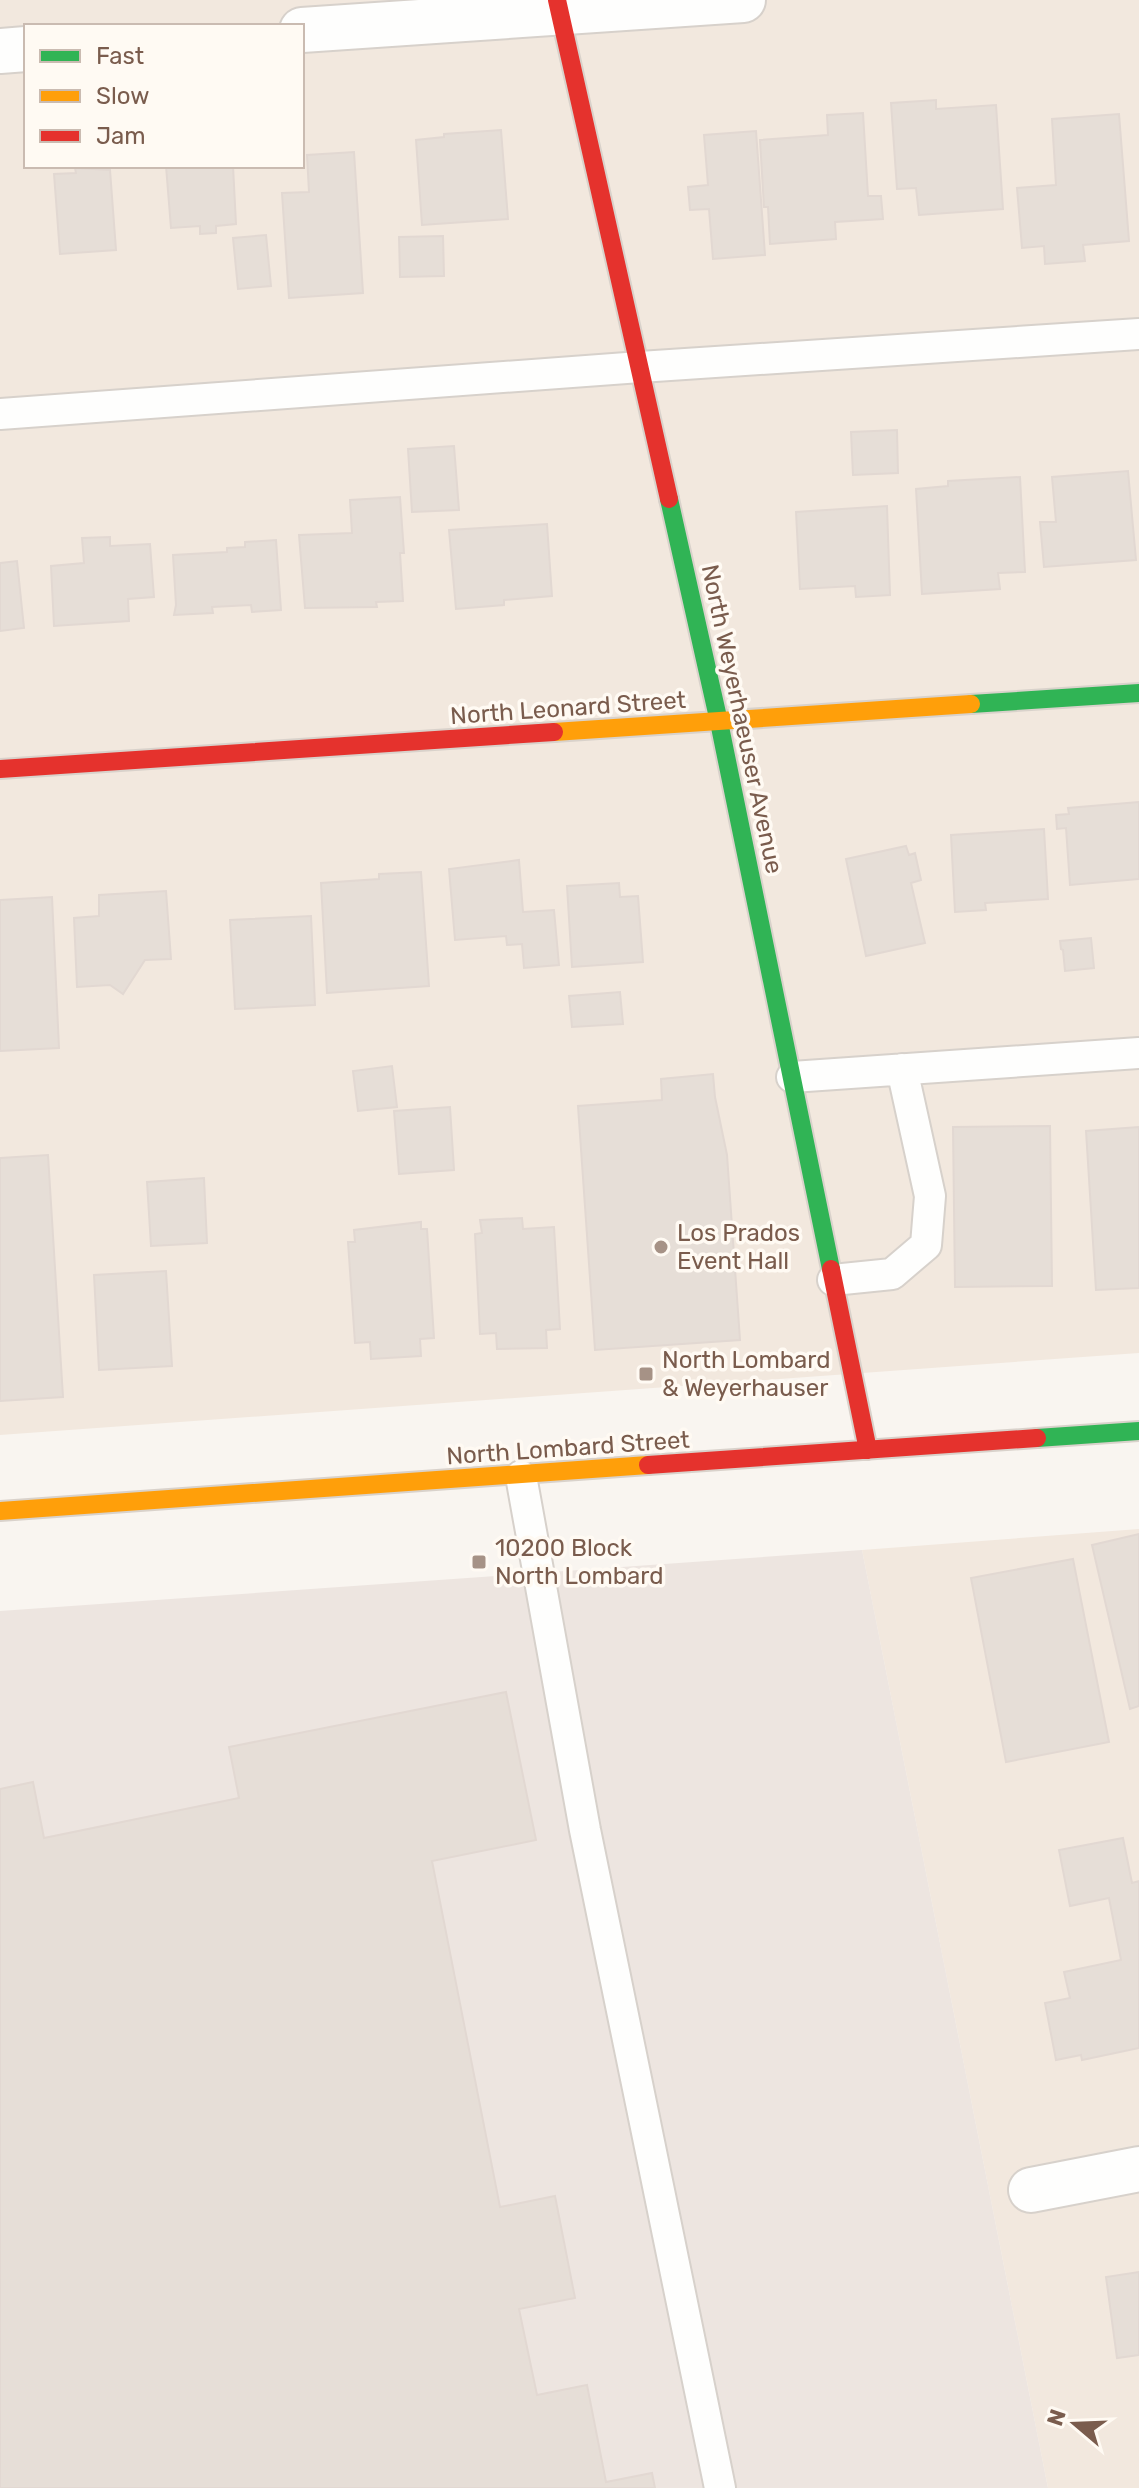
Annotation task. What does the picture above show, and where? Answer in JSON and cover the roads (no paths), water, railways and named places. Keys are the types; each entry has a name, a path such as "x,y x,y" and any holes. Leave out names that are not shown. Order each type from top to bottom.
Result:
{"street":[{"path":"304,30 559,6 743,0"},
{"name":"North Weyerhaeuser Avenue","path":"559,6 719,722 868,1450"},
{"path":"0,51 24,49"},
{"name":"North Leonard Street","path":"0,769 1139,693"},
{"name":"North Lombard Street","path":"0,1511 1139,1431"},
{"path":"1031,2190 1139,2169"}],"lane":[{"path":"0,414 1139,334"},
{"path":"792,1077 1139,1053"},
{"path":"833,1280 892,1274 926,1245 930,1196 902,1069"},
{"path":"521,1476 585,1830 720,2488"}],"place":[{"name":"Los Prados Event Hall","path":"661,1247"},
{"name":"North Lombard & Weyerhauser","path":"646,1374"},
{"name":"10200 Block North Lombard","path":"479,1562"}]}
